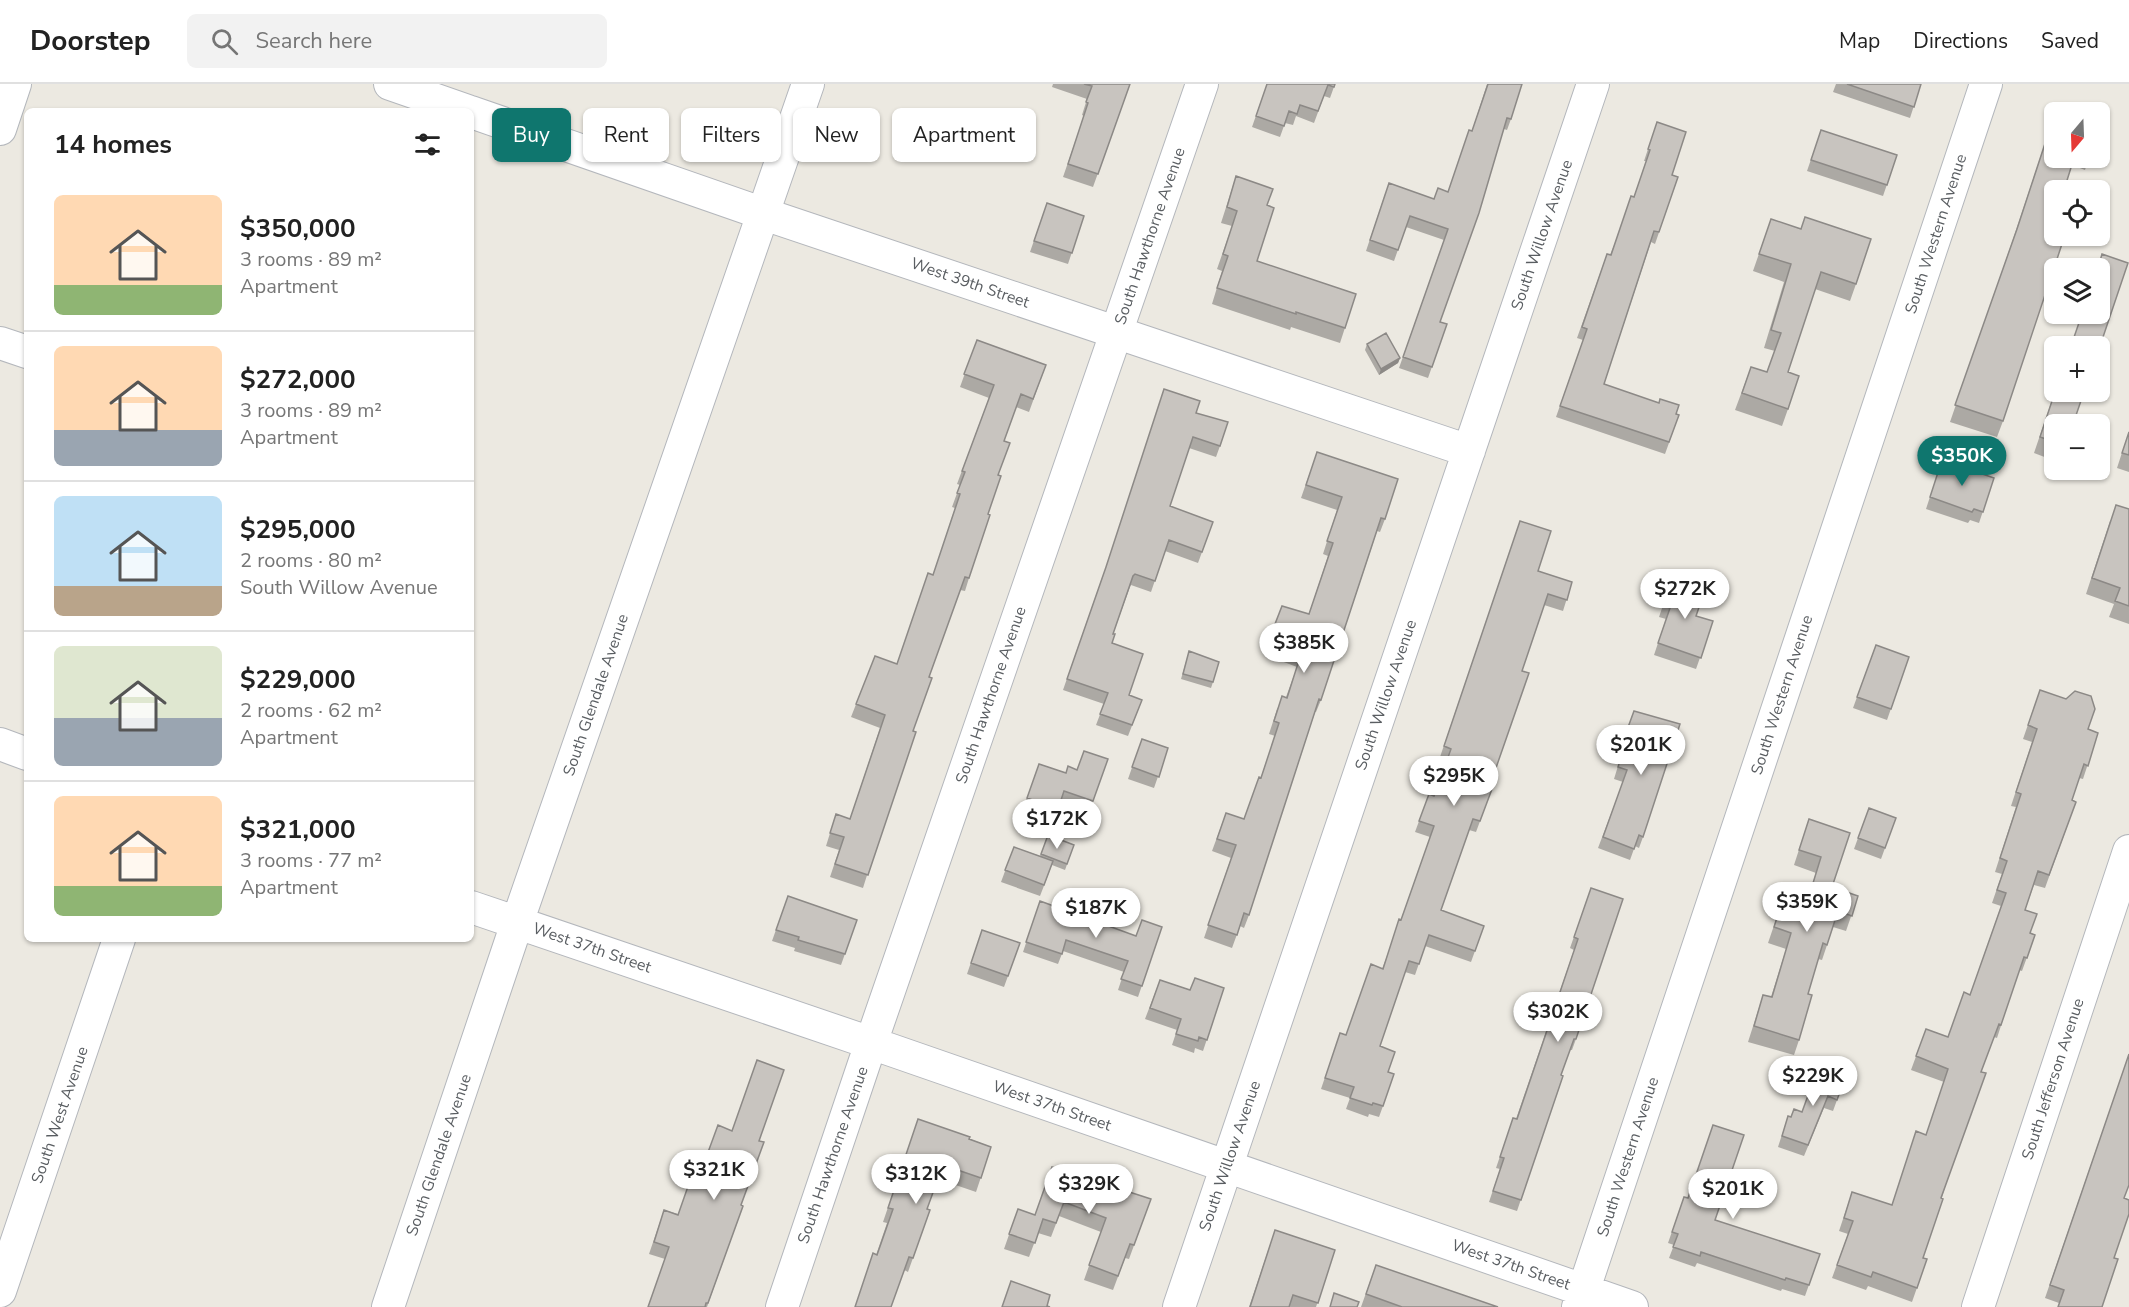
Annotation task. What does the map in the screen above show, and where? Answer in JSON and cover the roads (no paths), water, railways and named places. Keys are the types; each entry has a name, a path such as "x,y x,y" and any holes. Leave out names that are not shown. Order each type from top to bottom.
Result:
{"street":[{"path":"0,129 15,84"},
{"name":"South Glendale Avenue","path":"388,1307 517,923 808,84"},
{"name":"South Hawthorne Avenue","path":"782,1307 871,1042 1202,84"},
{"name":"South Willow Avenue","path":"1179,1307 1593,84"},
{"name":"South Western Avenue","path":"1581,1299 1986,84"},
{"name":"West 39th Street","path":"404,93 455,108"},
{"name":"West 39th Street","path":"474,114 764,214 1469,451"},
{"path":"0,343 24,351"},
{"path":"0,744 24,753"},
{"name":"South Jefferson Avenue","path":"1978,1307 2129,851"},
{"name":"West 37th Street","path":"474,908 871,1042 1226,1166 1581,1299 1632,1307"},
{"name":"South West Avenue","path":"0,1291 118,942"}]}
